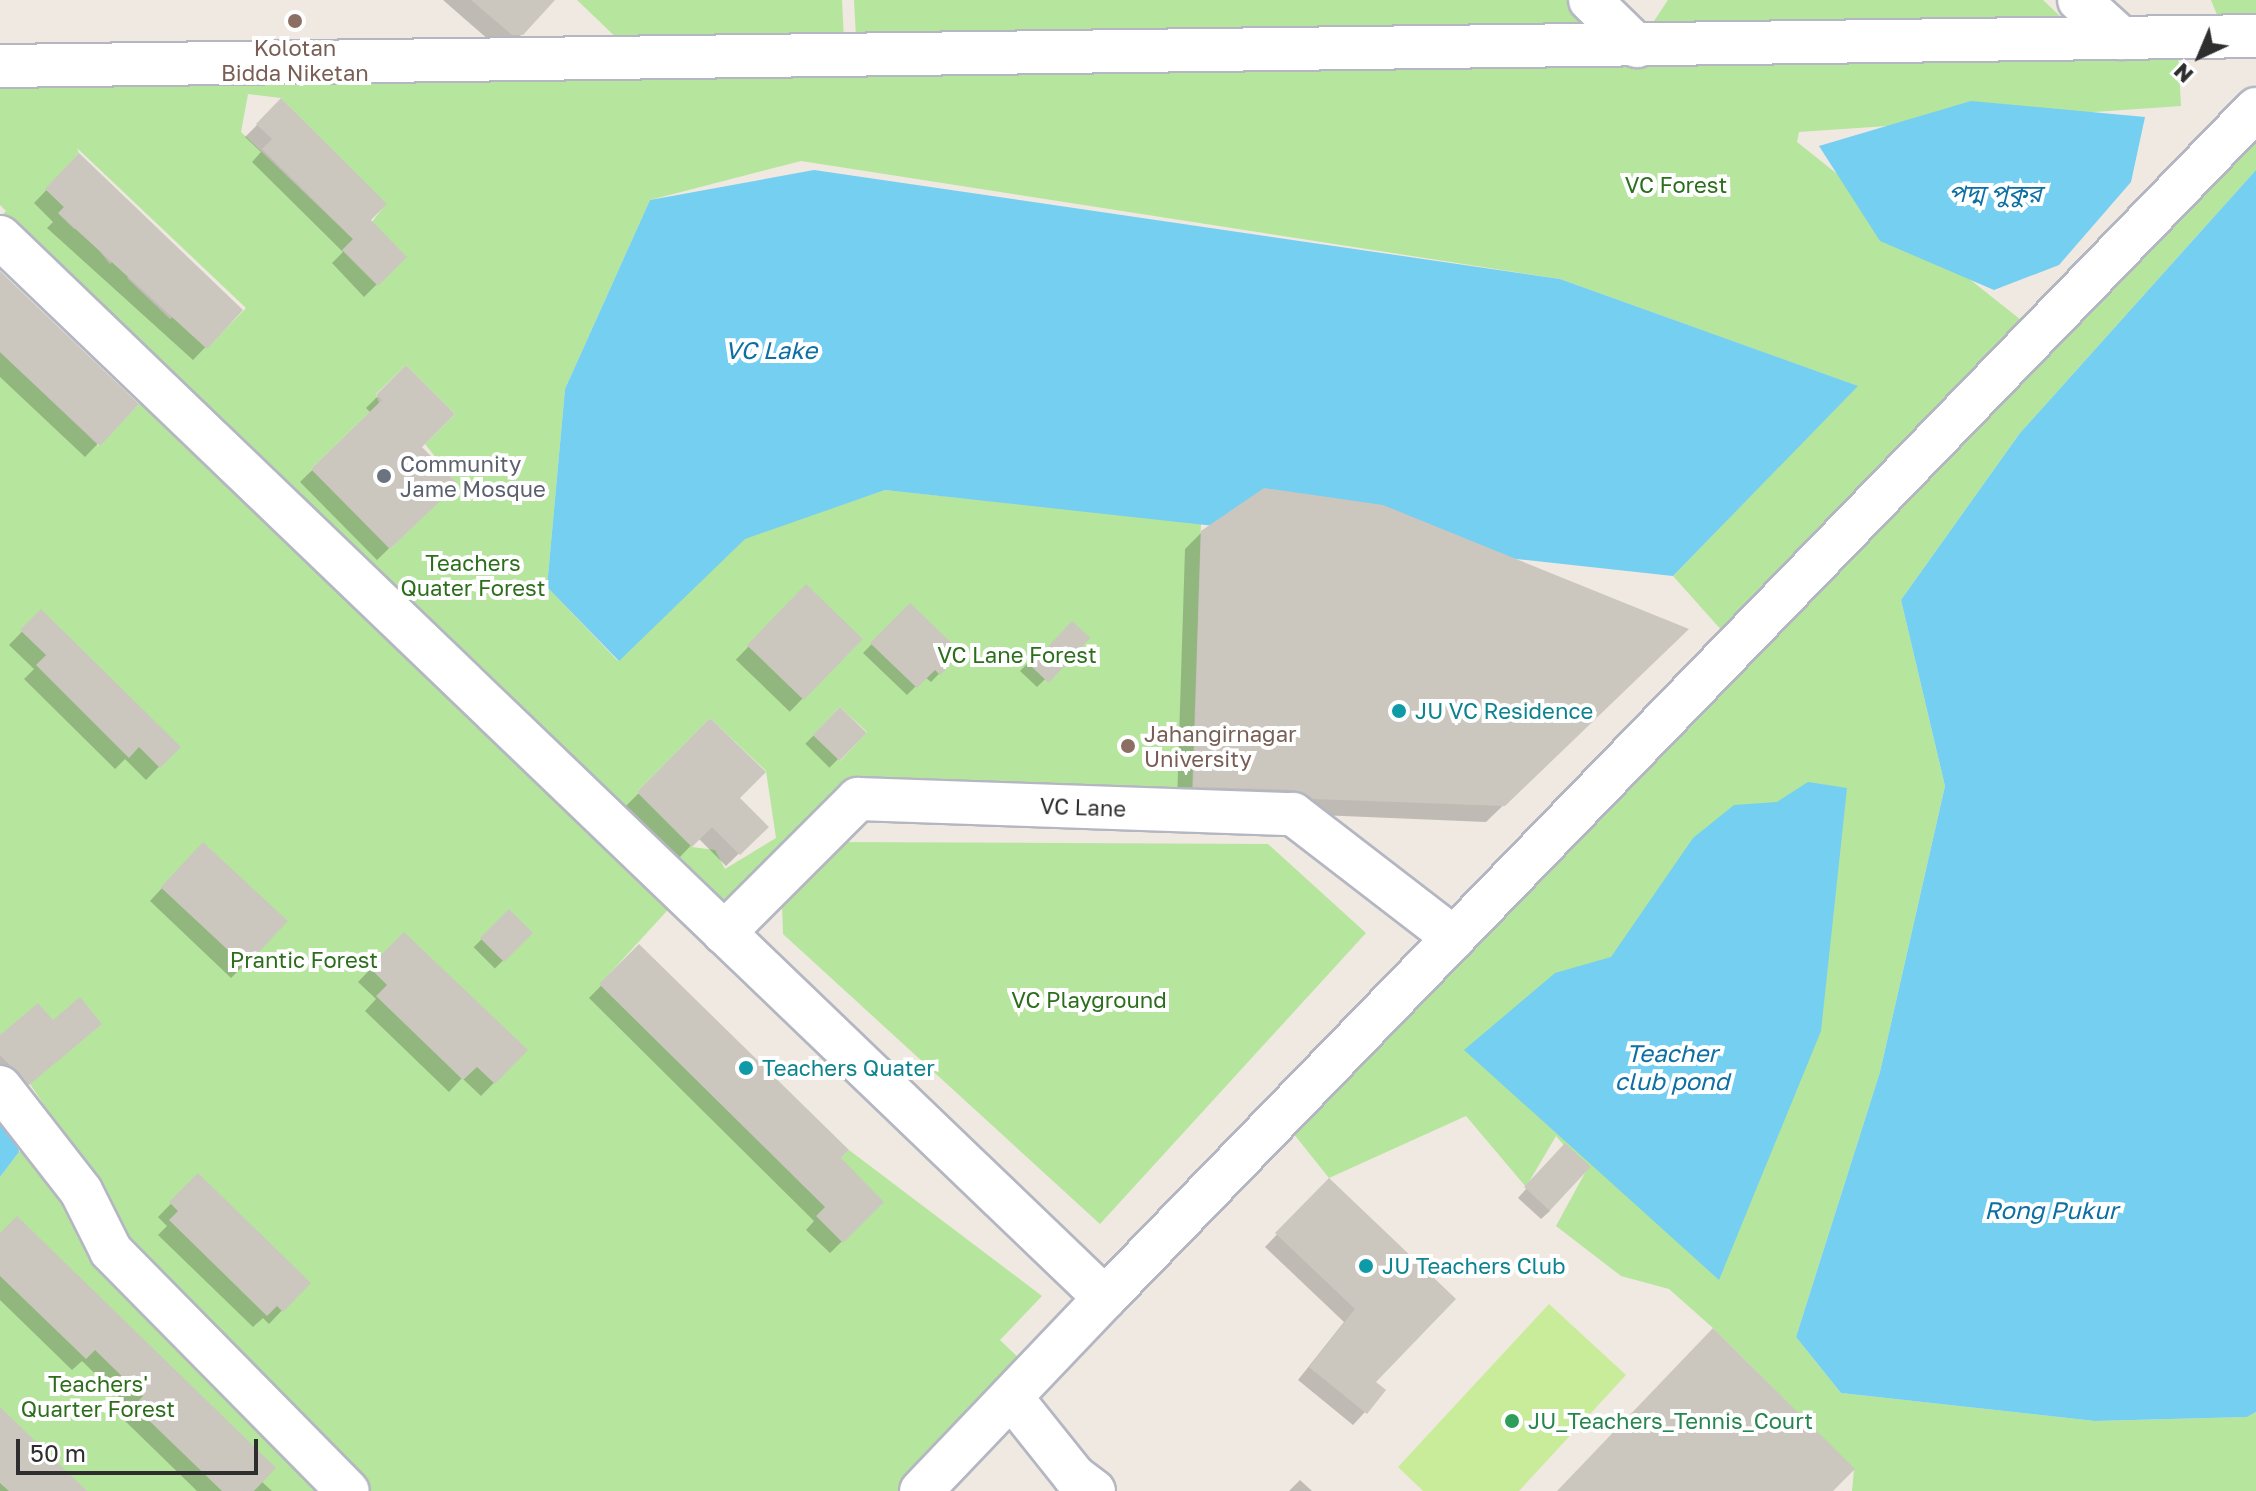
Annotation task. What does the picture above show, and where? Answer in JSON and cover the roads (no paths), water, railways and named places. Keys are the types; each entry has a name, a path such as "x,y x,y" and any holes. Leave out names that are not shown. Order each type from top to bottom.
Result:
{"street":[{"path":"1590,0 1633,26"},
{"path":"2079,0 2121,38"},
{"path":"0,66 1633,26 2121,38 2256,36"},
{"path":"921,1491 2256,109"},
{"path":"0,237 1105,1298"},
{"name":"VC Lane","path":"724,933 858,799 1293,814 1454,938"},
{"path":"0,1087 81,1191 111,1251 348,1491"},
{"path":"1011,1397 1074,1476 1094,1491"}],"water":[{"name":"পদ্ম পুকুর","path":"1971,101 2145,117 2131,182 2059,265 1994,290 1880,241 1819,146"},
{"name":"VC Lake","path":"814,170 1560,279 1858,386 1673,576 885,490 745,539 619,661 547,587 565,389 650,200"},
{"name":"Rong Pukur","path":"2256,170 2256,1412 2247,1417 2095,1421 1841,1393 1796,1337 1880,1072 1945,786 1901,600 2020,433"},
{"name":"Teacher club pond","path":"1808,782 1847,788 1821,1031 1719,1280 1464,1050 1555,973 1611,957 1693,838 1734,805 1777,802"},
{"path":"0,1114 16,1135 19,1152 0,1177"}],"place":[{"name":"Kolotan Bidda Niketan","path":"295,21"},
{"name":"Community Jame Mosque","path":"384,476"},
{"name":"JU VC Residence","path":"1399,711"},
{"name":"Jahangirnagar University","path":"1128,746"},
{"name":"Teachers Quater","path":"746,1068"},
{"name":"JU Teachers Club","path":"1366,1266"},
{"name":"JU_Teachers_Tennis_Court","path":"1512,1421"}],"park label":[{"name":"VC Forest","path":"1676,185"},
{"name":"Teachers Quater Forest","path":"473,574"},
{"name":"VC Lane Forest","path":"1017,655"},
{"name":"Prantic Forest","path":"304,960"},
{"name":"VC Playground","path":"1089,1000"},
{"name":"Teachers' Quarter Forest","path":"98,1396"}]}
